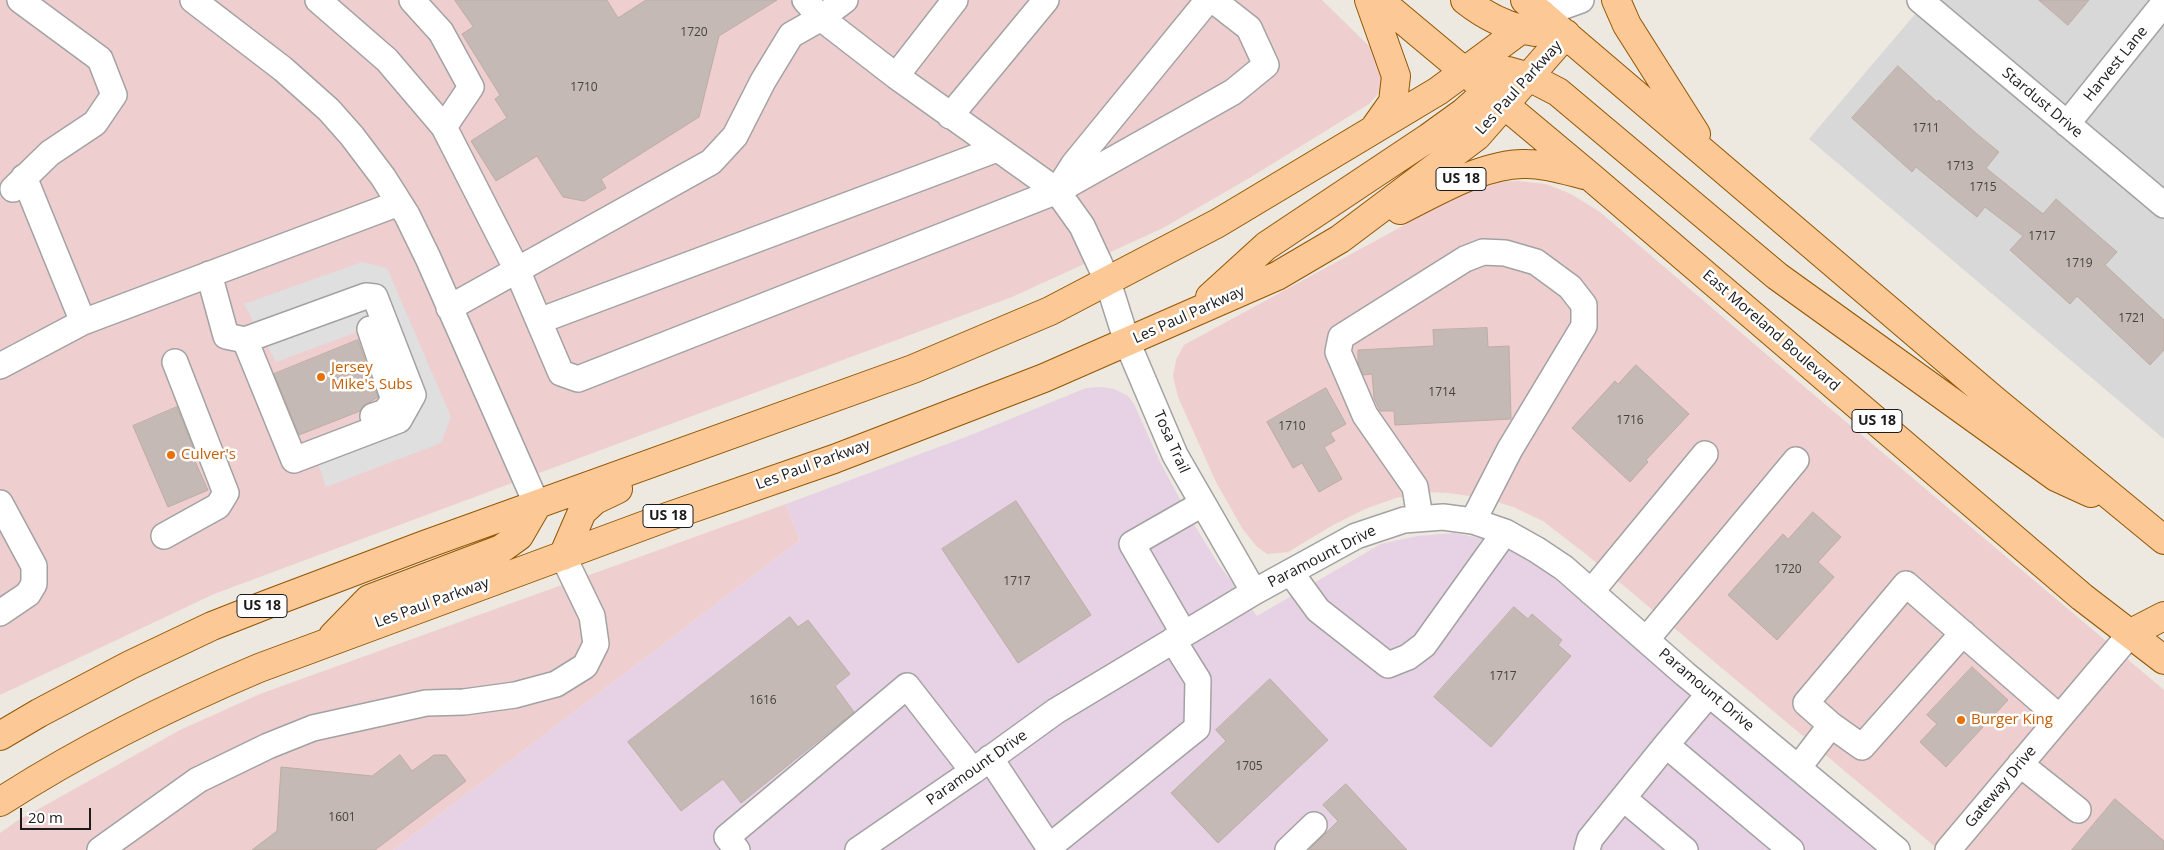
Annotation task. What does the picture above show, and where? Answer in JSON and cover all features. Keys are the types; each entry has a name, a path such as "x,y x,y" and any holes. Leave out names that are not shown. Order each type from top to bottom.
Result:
{"main road":[{"path":"1369,0 1396,76 1393,102 1375,127"},
{"name":"East Moreland Boulevard","path":"1380,0 1592,178 2082,597 2164,660"},
{"path":"1465,0 1494,18 1531,19 1566,34 1994,400 2164,540"},
{"path":"1616,0 1627,25 1710,156"},
{"path":"1518,74 1531,19"},
{"name":"US 18","path":"0,736 39,712 122,669 212,626 304,590 913,369 1050,311 1218,223 1375,127 1438,91 1465,72 1531,19"},
{"name":"Les Paul Parkway","path":"0,802 32,781 215,686 329,641 667,517 834,459 1044,378 1277,276 1340,239 1477,136 1497,98 1518,74 1566,34"},
{"path":"1465,72 1518,74 1558,92 1777,276 2056,477 2127,509"},
{"path":"1196,310 1266,246 1428,138 1497,98"},
{"name":"US 18","path":"1340,239 1464,178 1499,168 1525,164 1555,167 1592,178"},
{"path":"563,556 582,512 594,500 624,486 779,433 825,401"},
{"path":"329,641 369,599 501,549 519,536 537,505"},
{"path":"2131,633 2164,616"}],"street":[{"path":"20,0 100,59 114,95 95,123 50,153 18,184 83,322"},
{"path":"193,0 283,69 329,110 384,177 428,258 503,424 537,505"},
{"path":"318,0 387,60 444,127 517,270 561,373 578,379 1057,191 1234,92 1266,65 1249,28 1214,0"},
{"path":"412,0 441,32 471,86 444,127"},
{"path":"449,308 711,162 735,136 763,81 791,35 813,9 845,0"},
{"path":"896,76 955,0"},
{"path":"950,116 1046,0"},
{"path":"1057,191 1074,164 1208,0"},
{"path":"1531,19 1581,0"},
{"path":"1566,34 1581,0"},
{"name":"Stardust Drive","path":"1920,0 2164,205"},
{"name":"Harvest Lane","path":"2067,124 2164,3"},
{"name":"Tosa Trail","path":"813,9 896,76 1057,191 1082,226 1108,282 1127,342 1175,455 1254,592"},
{"path":"539,321 997,149"},
{"path":"0,366 83,322 399,203"},
{"path":"1420,518 1415,487 1364,415 1338,352 1341,337 1465,259 1483,252 1505,253 1536,262 1570,287 1584,305 1584,326 1510,449 1473,521"},
{"path":"209,274 226,336 245,340 363,298 394,400 385,412 288,446 245,340"},
{"path":"164,536 218,506 226,493 175,362"},
{"path":"1591,592 1704,454"},
{"path":"1646,640 1796,460"},
{"path":"0,502 34,566 34,584 28,594 0,613"},
{"path":"737,850 727,837 907,686 982,765 1050,848 1197,728 1198,680 1179,637 1132,544 1202,504"},
{"name":"Paramount Drive","path":"858,850 982,765 1056,711 1254,592 1356,536 1389,524 1420,518 1443,517 1473,521 1505,532 1550,559 1897,850"},
{"path":"1291,573 1318,610 1388,665 1408,657 1424,645 1505,532"},
{"path":"100,850 198,780 268,746 313,728 426,704 515,696 556,684 585,666 596,644 592,616 563,556"},
{"path":"1963,633 1862,747 1831,725 1806,703 1906,584 1963,633 2059,717"},
{"name":"Gateway Drive","path":"1948,850 2131,633"},
{"path":"1587,850 1590,839 1709,694"},
{"path":"1798,768 1831,725"},
{"path":"1666,745 1790,850"},
{"path":"2020,764 2078,810"},
{"path":"1623,798 1685,850"},
{"path":"1288,850 1314,825"}],"shaded area":[{"path":"0,0 1322,0 1375,52 1383,79 1379,93 1369,104 1251,177 1163,228 1012,297 214,594 0,695"},
{"path":"1927,0 2164,0 2164,439 1809,139"},
{"path":"1517,181 1546,184 1571,194 1600,212 2164,690 2164,850 1939,850 1587,555 1543,521 1513,507 1485,498 1428,492 1396,498 1365,509 1333,525 1288,552 1267,554 1256,546 1242,528 1216,482 1178,397 1173,376 1176,360 1184,345 1467,191 1490,182"},
{"path":"362,262 387,268 451,417 441,443 326,487 312,447 397,413 376,325 276,362 244,304"},
{"path":"1102,387 1114,389 1128,396 1134,404 1160,462 1189,516 1217,562 1257,616 1381,544 1417,536 1454,533 1489,540 1517,553 1550,575 1875,850 393,850 800,540 786,504 971,435 1086,388"},
{"path":"786,504 800,540 393,850 0,850 0,833 17,821 180,730 260,694"}],"building":[{"path":"455,0 607,0 618,18 646,0 777,0 719,36 699,117 601,179 606,188 584,201 563,197 537,156 496,181 471,141 507,118 495,99 500,95 462,34 473,27"},
{"path":"2039,0 2089,0 2068,25"},
{"path":"1898,66 1937,102 1939,100 1999,152 1986,168 2043,214 2056,199 2117,252 2105,265 2164,320 2164,350 2150,365 2077,296 2070,304 2010,250 2023,236 1985,207 1977,217 1916,167 1912,172 1852,118"},
{"path":"1487,328 1488,347 1509,346 1511,419 1395,425 1394,411 1380,411 1374,398 1372,374 1363,375 1358,363 1358,350 1434,346 1433,330"},
{"path":"358,340 378,397 363,406 360,411 299,435 274,374"},
{"path":"1636,365 1689,414 1646,460 1648,462 1630,482 1572,428 1615,381 1618,384"},
{"path":"1326,388 1346,424 1330,433 1335,441 1324,447 1342,479 1319,492 1302,463 1293,468 1267,422"},
{"name":"Culver's","path":"177,407 196,455 193,457 208,490 168,507 133,426"},
{"path":"1016,501 1091,615 1018,663 942,549"},
{"path":"1813,512 1841,537 1818,562 1834,577 1777,640 1728,595 1783,534 1788,539"},
{"path":"1514,607 1528,619 1532,614 1562,640 1558,645 1571,656 1491,747 1434,697"},
{"path":"790,617 798,627 808,620 850,674 835,686 854,712 741,803 723,779 681,811 628,742"},
{"name":"Burger King","path":"1972,667 2008,700 1946,767 1920,742 1937,724 1927,715"},
{"path":"1270,679 1328,740 1218,843 1171,793 1226,741 1216,730"},
{"path":"400,755 412,771 434,755 446,755 466,781 375,850 252,850 277,831 281,767 372,776"},
{"path":"1346,784 1407,850 1309,850 1338,821 1323,805"},
{"path":"2115,799 2164,841 2164,850 2072,850"}],"place":[{"name":"Jersey Mike's Subs","path":"321,377"},
{"name":"Culver's","path":"171,455"},
{"name":"Burger King","path":"1961,720"}]}
